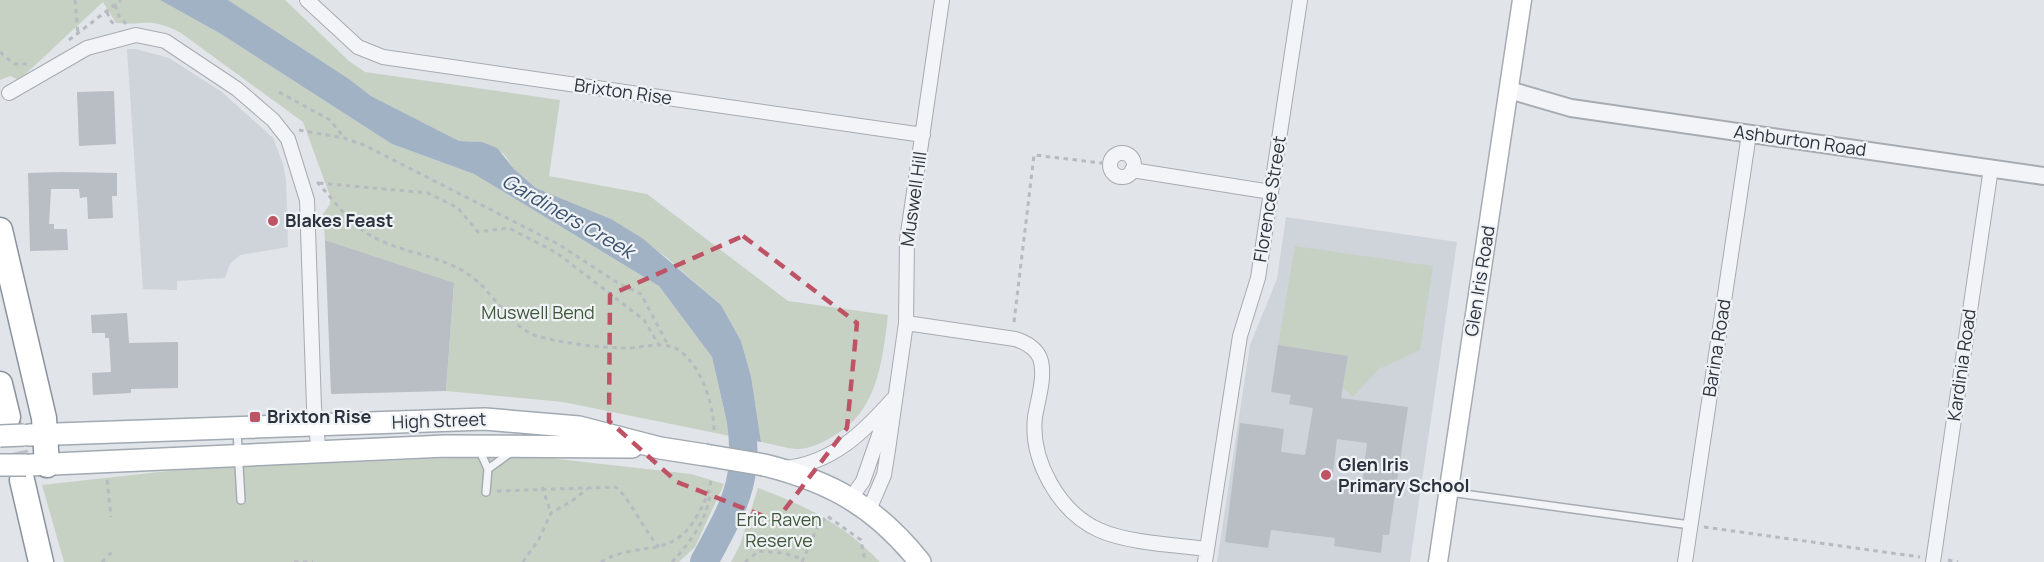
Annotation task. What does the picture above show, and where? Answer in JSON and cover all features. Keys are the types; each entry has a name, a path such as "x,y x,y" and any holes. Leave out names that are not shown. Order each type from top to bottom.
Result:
{"highway":[{"path":"0,230 40,435 36,470 41,562"},
{"path":"0,384 4,426"}],"main road":[{"name":"Glen Iris Road","path":"1438,562 1507,99 1518,1"},
{"name":"High Street","path":"4,426 40,435 452,420 515,420 604,431 660,448"},
{"name":"High Street","path":"0,465 36,470 105,463 477,445 660,448 770,467 815,480 869,510 891,529 920,562"}],"street":[{"name":"Brixton Rise","path":"307,0 358,47 391,59 923,135"},
{"name":"Muswell Hill","path":"869,510 884,475 893,399 906,323 907,240 942,0"},
{"name":"Florence Street","path":"1206,555 1240,336 1258,278 1300,0"},
{"path":"9,93 87,48 136,35 165,41 265,111 288,140 307,200 315,426 319,454"},
{"name":"Ashburton Road","path":"1507,99 2044,176"},
{"name":"Barina Road","path":"1685,562 1749,134"},
{"path":"1110,164 1114,156 1126,154 1132,159 1132,170 1272,192"},
{"name":"Kardinia Road","path":"1933,560 1991,168"},
{"path":"906,323 1015,339 1029,345 1038,355 1041,366 1035,419 1038,452 1048,478 1065,503 1088,524 1113,534 1206,555"},
{"name":"Muswell Hill","path":"851,498 863,481 893,399"},
{"path":"770,467 808,463 843,447 860,435 893,399"}],"lane":[{"path":"237,429 242,500"},
{"path":"477,445 488,469 486,492"},
{"path":"488,469 497,460 523,446"},
{"path":"1449,492 1690,525"}],"path":[{"path":"75,0 78,34"},
{"path":"68,40 108,14 121,0"},
{"path":"115,5 118,16 128,25"},
{"path":"0,52 14,64 32,63"},
{"path":"279,92 330,120 344,138"},
{"path":"294,129 344,138 423,174 558,244 618,283 641,294 668,345"},
{"path":"1014,322 1034,155 1110,164"},
{"path":"318,182 428,193 458,208 478,232 509,228 557,253 586,274 644,320 659,345"},
{"path":"337,204 348,218 378,239 463,269 517,323 538,336 620,348 668,345 680,351 698,374 714,418 714,434"},
{"path":"105,463 111,517"},
{"path":"672,562 697,531 710,500 711,479"},
{"path":"601,562 627,551 659,547 674,542 686,532 697,517 710,485"},
{"path":"496,491 542,488 620,490 640,524 659,547"},
{"path":"542,488 551,513"},
{"path":"524,562 539,539 551,513 572,501 587,488"},
{"path":"745,562 759,551 783,553 802,560 817,528 827,516 861,540 865,562"},
{"path":"1690,525 1933,560"},
{"path":"102,562 114,550"},
{"path":"294,562 313,562"}],"highlighted area":[{"path":"743,236 857,323 847,428 776,521 677,482 609,421 610,295"}],"shaded area":[{"path":"127,49 136,49 169,58 222,92 273,138 283,164 286,180 288,247 240,255 230,264 225,278 177,281 177,290 143,289"},
{"name":"Glen Iris Primary School","path":"1286,217 1457,242 1410,562 1217,562 1250,345 1277,279"}],"green space":[{"name":"Muswell Bend","path":"0,0 160,0 221,34 392,144 474,174 659,286 712,357 730,436 563,402 446,391 454,284 325,240 323,214 330,204 330,196 303,122 181,33 154,23 116,23 103,2 19,80 10,76 0,80"},
{"path":"228,0 285,0 349,61 365,72 560,100 549,176 647,194 788,301 888,315 880,368 868,400 847,427 811,447 797,449 761,442 751,376 741,341 721,305 666,257 611,219 536,188 514,169 504,154 482,142 459,141 371,96 349,79"},
{"path":"1295,246 1433,266 1420,350 1379,369 1353,397 1343,388 1348,356 1278,345"},
{"path":"522,455 691,474 724,484 695,547 679,562 64,562 42,485 186,469"},
{"name":"Eric Raven Reserve","path":"758,488 824,517 853,537 880,562 731,562 740,545"}],"water":[{"path":"160,0 228,0 349,79 371,96 459,141 482,142 497,148 514,169 536,188 611,219 642,238 721,305 741,341 751,376 761,442 730,436 712,357 659,286 474,174 392,144 221,34"}],"building":[{"path":"114,91 116,144 79,146 77,92"},
{"path":"28,173 117,173 117,196 112,196 113,218 88,219 87,197 80,198 79,189 51,189 49,224 54,224 54,229 67,229 68,250 30,251"},
{"path":"325,240 454,283 446,391 331,394"},
{"path":"127,313 129,343 178,342 178,388 131,389 131,393 93,395 92,373 111,372 109,338 105,338 105,333 92,333 91,315"},
{"path":"1278,345 1348,356 1341,398 1408,407 1389,535 1383,535 1381,553 1334,546 1335,538 1271,530 1268,548 1225,542 1240,423 1284,429 1281,452 1305,455 1313,408 1289,404 1291,395 1271,392","holes":["1337,439 1367,443 1362,484 1332,480"]}],"waterway":[{"name":"Gardiners Creek","path":"704,562 726,521 739,486 743,450 738,403"}],"tunnel":[{"path":"8,417 22,480"}],"place":[{"name":"Blakes Feast","path":"273,221"},
{"name":"Brixton Rise","path":"255,417"},
{"name":"Glen Iris Primary School","path":"1326,475"}]}
